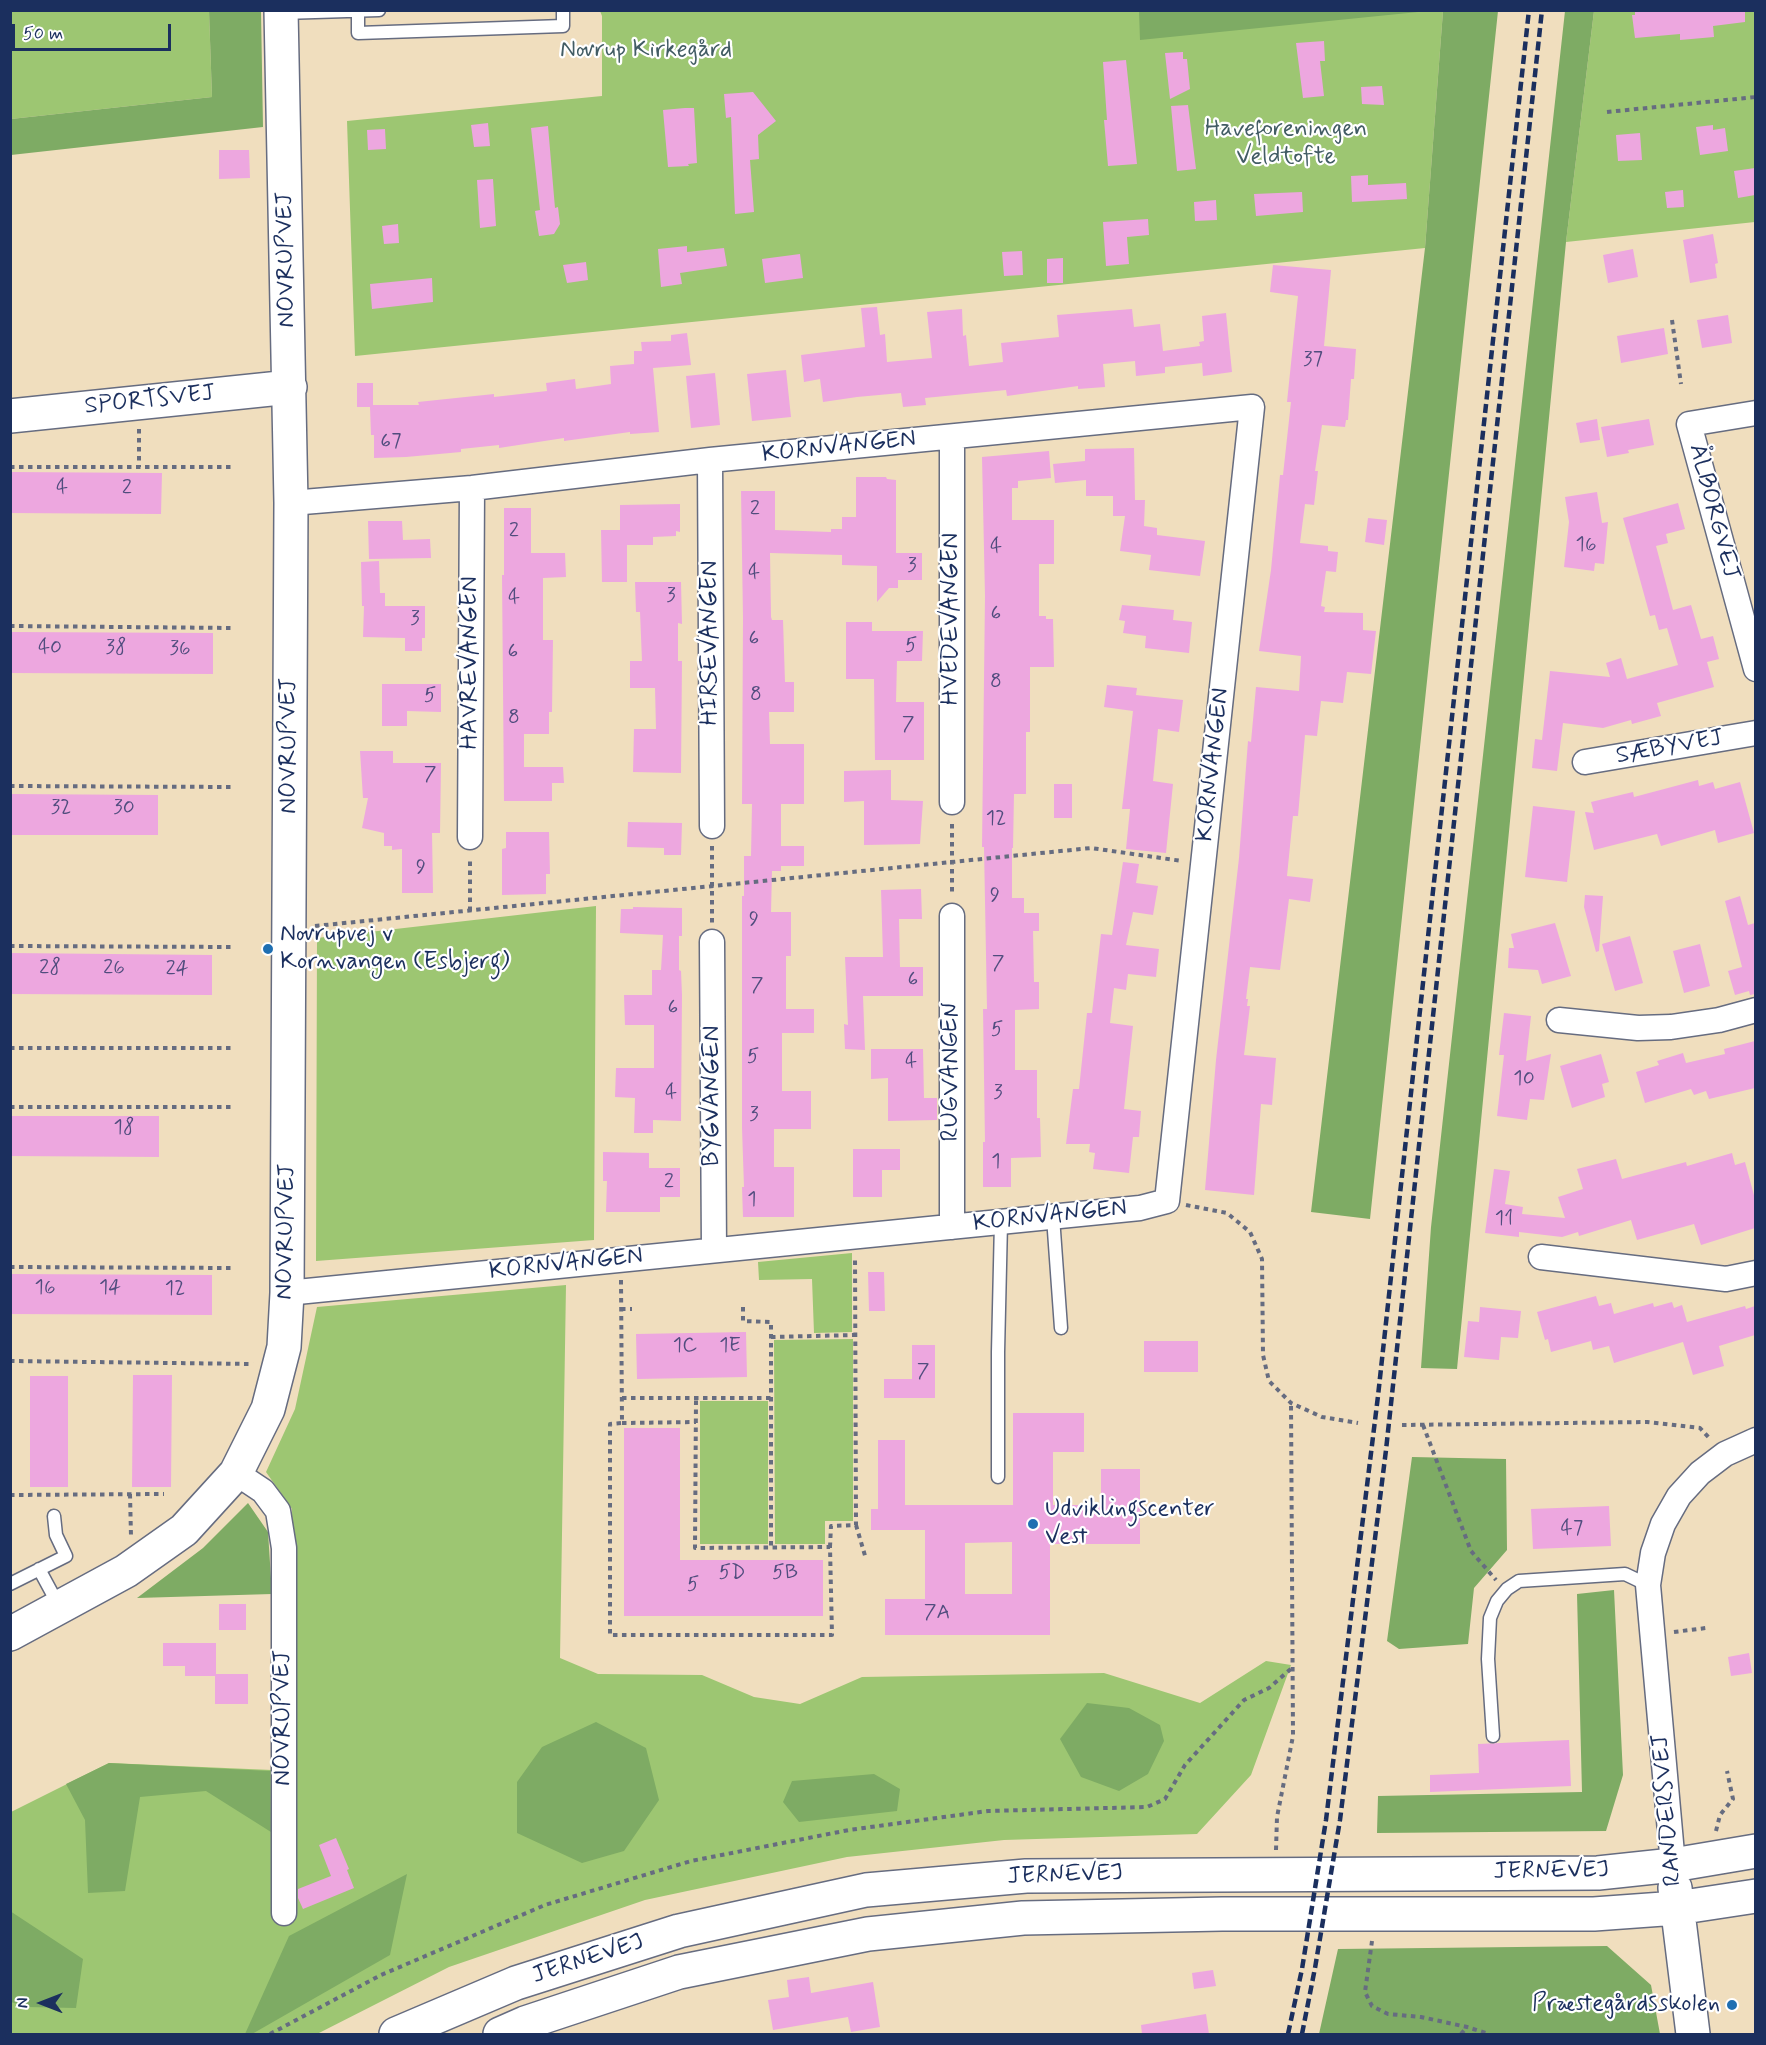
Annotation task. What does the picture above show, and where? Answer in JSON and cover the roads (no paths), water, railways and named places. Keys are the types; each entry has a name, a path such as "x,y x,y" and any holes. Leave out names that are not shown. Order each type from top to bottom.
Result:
{"main road":[{"name":"NOVRUPVEJ","path":"10,1634 126,1572 184,1530 236,1473 268,1408 284,1347 287,1293 291,503 281,12"},
{"name":"SPORTSVEJ","path":"10,416 290,387"},
{"name":"JERNEVEJ","path":"396,2034 516,1983 679,1931 867,1890 1026,1876 1598,1873 1673,1865 1755,1851"},
{"name":"RANDERSVEJ","path":"1673,1865 1693,2034"},
{"path":"1478,1915 1536,1898 1651,1893 1673,1865"},
{"path":"1677,1908 1696,1881 1755,1872"},
{"name":"JERNEVEJ","path":"500,2034 525,2023 679,1972 868,1934 1023,1918 1221,1914 1594,1914 1677,1908 1755,1896"}],"street":[{"name":"KORNVANGEN","path":"287,1293 1053,1217 1140,1208 1167,1202 1252,407 710,460 472,488 291,503"},
{"name":"ÅLBORGVEJ","path":"1755,412 1689,424 1755,669"},
{"name":"HVEDEVANGEN","path":"952,437 952,802"},
{"name":"HIRSEVANGEN","path":"710,460 712,826"},
{"name":"HAVREVANGEN","path":"470,837 472,488"},
{"name":"SÆBYVEJ","path":"1585,762 1755,733"},
{"name":"RUGVANGEN","path":"952,916 952,1227"},
{"name":"BYGVANGEN","path":"712,942 714,1250"},
{"path":"1558,1020 1638,1028 1671,1027 1719,1020 1755,1010"},
{"path":"1541,1257 1726,1279 1755,1273"},
{"name":"RANDERSVEJ","path":"1673,1865 1648,1585 1653,1553 1663,1524 1679,1496 1700,1473 1725,1454 1755,1440"},
{"name":"NOVRUPVEJ","path":"236,1473 263,1491 278,1511 284,1548 284,1913"}],"lane":[{"path":"281,12 379,10"},
{"path":"358,11 358,33 563,26 563,10"},
{"path":"1053,1217 1062,1329"},
{"path":"998,1477 1001,1222"},
{"path":"10,1584 66,1556 56,1535 54,1516"},
{"path":"39,1569 59,1607"},
{"path":"1493,1736 1488,1659 1490,1618 1497,1601 1507,1588 1519,1581 1625,1574 1648,1585"}],"railway":[{"path":"1288,2034 1302,1969 1326,1820 1378,1396 1529,10"},
{"path":"1302,2034 1340,1820 1386,1450 1542,10"}],"place":[{"name":"Novrupvej v Kornvangen (Esbjerg)","path":"268,949"},
{"name":"Udviklingscenter Vest","path":"1033,1524"},
{"name":"Præstegårdsskolen","path":"1732,2005"}],"park label":[{"name":"Novrup Kirkegård","path":"646,51"},
{"name":"Haveforeningen Veldtofte","path":"1286,144"}]}
